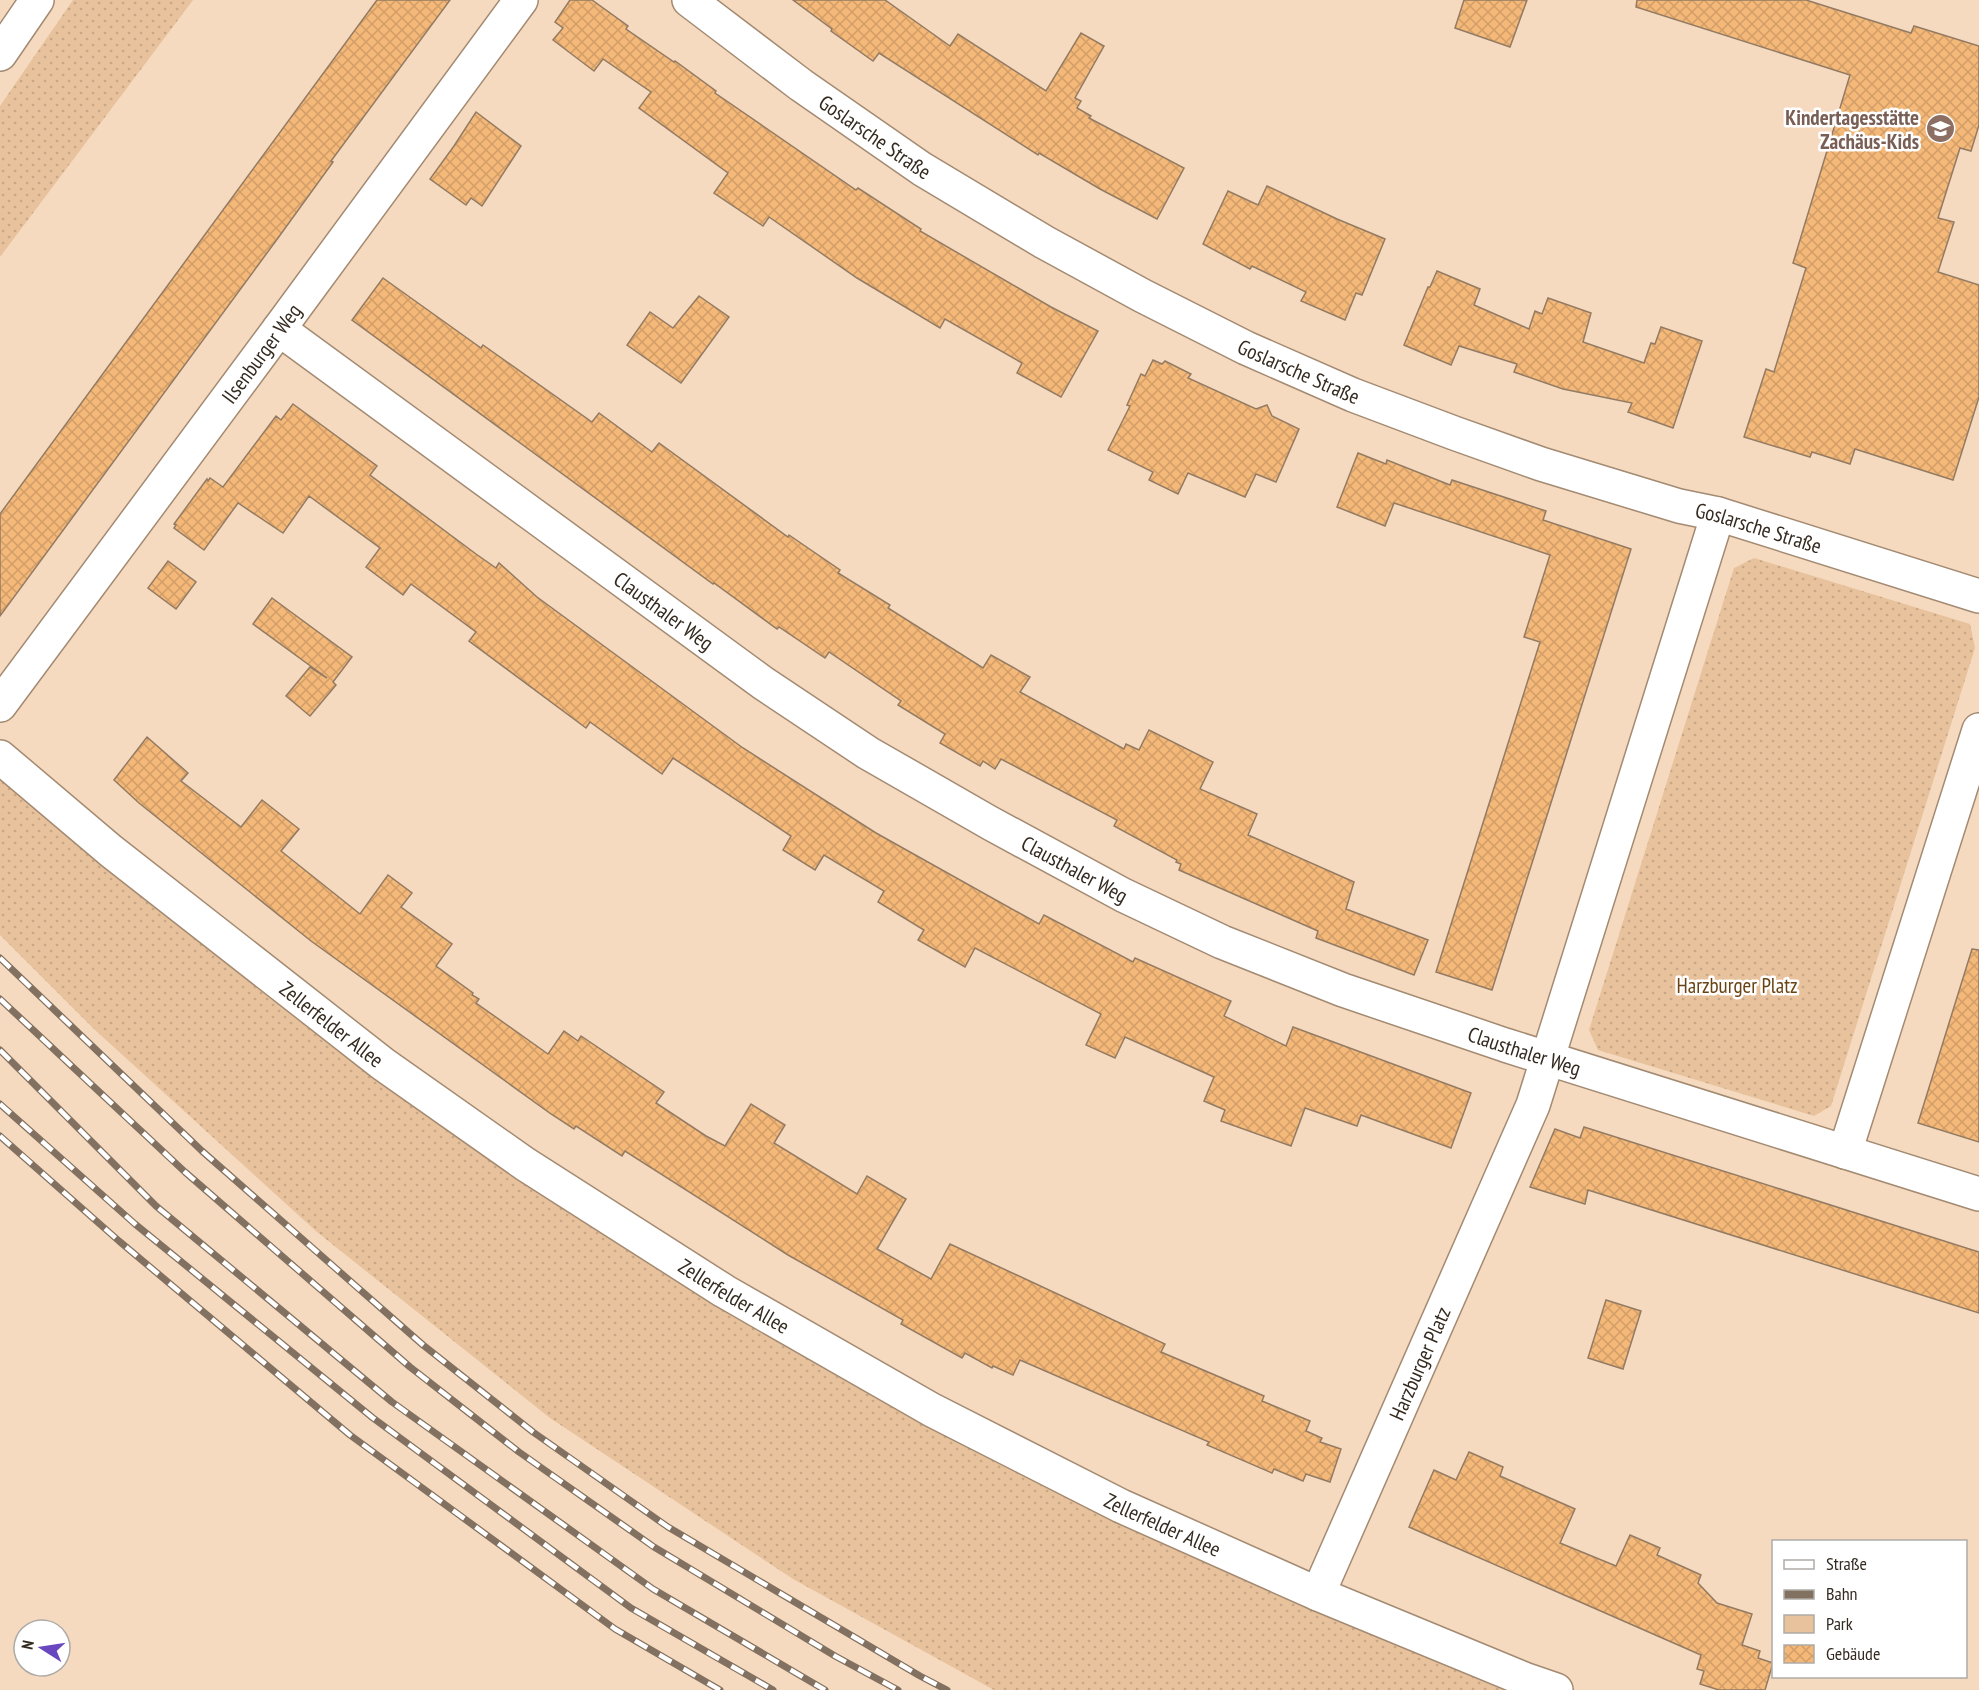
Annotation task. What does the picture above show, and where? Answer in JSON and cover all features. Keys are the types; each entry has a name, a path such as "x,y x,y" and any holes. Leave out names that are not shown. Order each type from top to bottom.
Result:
{"street":[{"path":"0,54 37,0"},
{"name":"Ilsenburger Weg","path":"0,705 521,0"},
{"name":"Goslarsche Straße","path":"688,0 801,85 922,169 1044,242 1245,348 1353,395 1541,464 1667,502 1718,514 1979,596"},
{"name":"Clausthaler Weg","path":"279,329 763,683 868,753 1123,895 1222,942 1343,990 1549,1058 1979,1194"},
{"name":"Harzburger Platz","path":"1318,1594 1533,1105 1718,514"},
{"path":"1845,1152 1979,730"},
{"name":"Zellerfelder Allee","path":"0,757 120,858 383,1064 525,1164 724,1291 932,1410 1121,1506 1318,1594 1556,1690"}],"green space":[{"path":"73,0 193,0 0,257 0,106"},
{"path":"1754,558 1970,624 1975,648 1831,1106 1814,1116 1598,1050 1589,1030 1734,568"},
{"path":"0,772 718,1303 1515,1690 994,1690 793,1579 550,1418 317,1232 94,1029 0,935"}],"building":[{"path":"377,0 450,0 0,616 0,514"},
{"path":"570,0 592,0 628,26 626,29 675,61 716,91 715,93 856,190 858,188 921,229 920,231 1051,307 1098,331 1061,397 1017,373 1022,363 945,319 940,328 857,278 769,217 763,226 714,193 728,173 639,108 651,92 603,59 594,71 553,40 563,28 555,22"},
{"path":"793,0 885,0 950,46 958,34 1046,91 1081,33 1104,46 1075,98 1081,101 1077,108 1091,116 1089,118 1184,168 1157,219 1039,153 1038,155 879,53 873,61"},
{"path":"1464,0 1527,0 1510,47 1455,28"},
{"path":"1637,0 1806,0 1911,33 1914,26 1979,46 1979,125 1971,151 1960,148 1938,218 1954,222 1938,272 1979,285 1979,397 1953,480 1855,449 1850,464 1812,452 1810,457 1744,437 1766,369 1774,372 1806,268 1793,263 1850,75 1636,7"},
{"path":"476,112 521,146 482,206 471,198 466,205 430,179"},
{"path":"1267,186 1385,239 1362,295 1356,293 1345,320 1301,301 1306,292 1252,266 1250,269 1203,244 1228,191 1258,205"},
{"path":"1437,271 1480,289 1474,305 1529,329 1535,311 1542,314 1548,298 1591,313 1583,342 1644,363 1651,343 1655,344 1661,327 1702,341 1673,428 1628,412 1632,403 1563,389 1514,372 1517,364 1459,346 1451,365 1404,345"},
{"path":"383,278 481,348 483,345 592,422 599,413 652,452 659,443 788,537 789,535 840,570 838,573 890,605 888,608 983,668 991,655 1030,677 1020,692 1124,749 1126,744 1139,750 1149,730 1213,762 1200,789 1257,814 1248,835 1354,882 1346,909 1428,940 1414,975 1316,938 1318,931 1179,870 1181,864 1176,862 1177,860 1114,826 1117,820 1001,759 995,769 983,761 980,766 940,743 945,734 898,705 901,701 829,652 825,658 779,627 777,629 352,320"},
{"path":"699,296 729,317 681,383 627,345 650,312 673,328"},
{"path":"1153,360 1162,364 1165,361 1191,374 1188,378 1256,409 1267,405 1272,416 1299,429 1276,482 1256,474 1245,497 1188,473 1178,494 1149,480 1153,472 1108,450 1130,406 1127,405 1141,374 1145,376"},
{"path":"293,404 377,466 370,475 476,554 496,568 499,563 537,597 743,748 876,833 1039,924 1044,915 1133,962 1135,958 1231,1001 1224,1016 1286,1046 1293,1027 1471,1093 1451,1148 1361,1115 1357,1126 1305,1108 1291,1146 1221,1121 1225,1110 1204,1101 1214,1077 1125,1037 1115,1058 1086,1045 1101,1014 975,948 965,967 918,940 924,930 878,902 884,891 824,855 815,870 783,850 791,836 673,758 662,774 590,722 586,728 469,641 476,632 411,584 403,595 366,567 380,548 309,496 283,533 238,503 204,550 174,528 176,525 174,524 207,479 208,481 210,478 223,487 276,416 281,420"},
{"path":"1358,453 1386,464 1387,460 1450,485 1452,480 1546,511 1543,520 1631,549 1492,990 1436,972 1540,642 1524,637 1550,555 1394,503 1385,526 1337,507"},
{"path":"168,561 196,582 176,609 148,588"},
{"path":"272,598 352,657 333,682 336,685 310,716 286,696 310,667 327,678 253,624"},
{"path":"147,737 188,773 181,781 241,827 262,800 299,829 281,851 360,914 388,875 412,893 401,907 452,944 436,966 473,993 472,995 479,999 476,1003 548,1054 564,1031 578,1041 581,1036 664,1092 656,1103 725,1146 751,1104 785,1125 774,1143 857,1194 867,1176 906,1199 877,1249 931,1279 950,1244 1165,1344 1161,1352 1264,1396 1262,1401 1310,1421 1306,1431 1322,1438 1320,1442 1341,1449 1330,1482 1306,1474 1303,1481 1274,1469 1272,1473 1207,1445 1209,1442 1020,1360 1013,1375 993,1366 992,1368 965,1353 962,1358 901,1324 903,1320 788,1255 625,1151 622,1156 576,1126 574,1129 311,941 139,803 114,780"},
{"path":"1972,949 1979,950 1979,1142 1918,1123"},
{"path":"1584,1127 1979,1252 1979,1313 1588,1190 1585,1204 1530,1187 1555,1129 1580,1138"},
{"path":"1606,1300 1641,1311 1623,1369 1588,1358"},
{"path":"1469,1452 1503,1467 1500,1476 1575,1509 1560,1543 1616,1566 1630,1535 1660,1548 1657,1555 1701,1575 1698,1583 1717,1603 1752,1614 1742,1645 1760,1651 1758,1658 1772,1663 1765,1690 1719,1690 1700,1684 1704,1671 1697,1669 1701,1655 1409,1527 1434,1470 1456,1480"}],"railway":[{"path":"0,958 202,1151 423,1345 533,1432 668,1527 947,1690"},
{"path":"0,999 185,1172 410,1367 519,1452 654,1547 835,1656 898,1690"},
{"path":"0,1050 156,1206 392,1402 653,1589 825,1690"},
{"path":"0,1104 135,1224 373,1418 631,1608 773,1690"},
{"path":"0,1136 119,1241 350,1435 615,1629 720,1690"}],"place":[{"name":"Kindertagesstätte Zachäus-Kids","path":"1940,129"}]}
